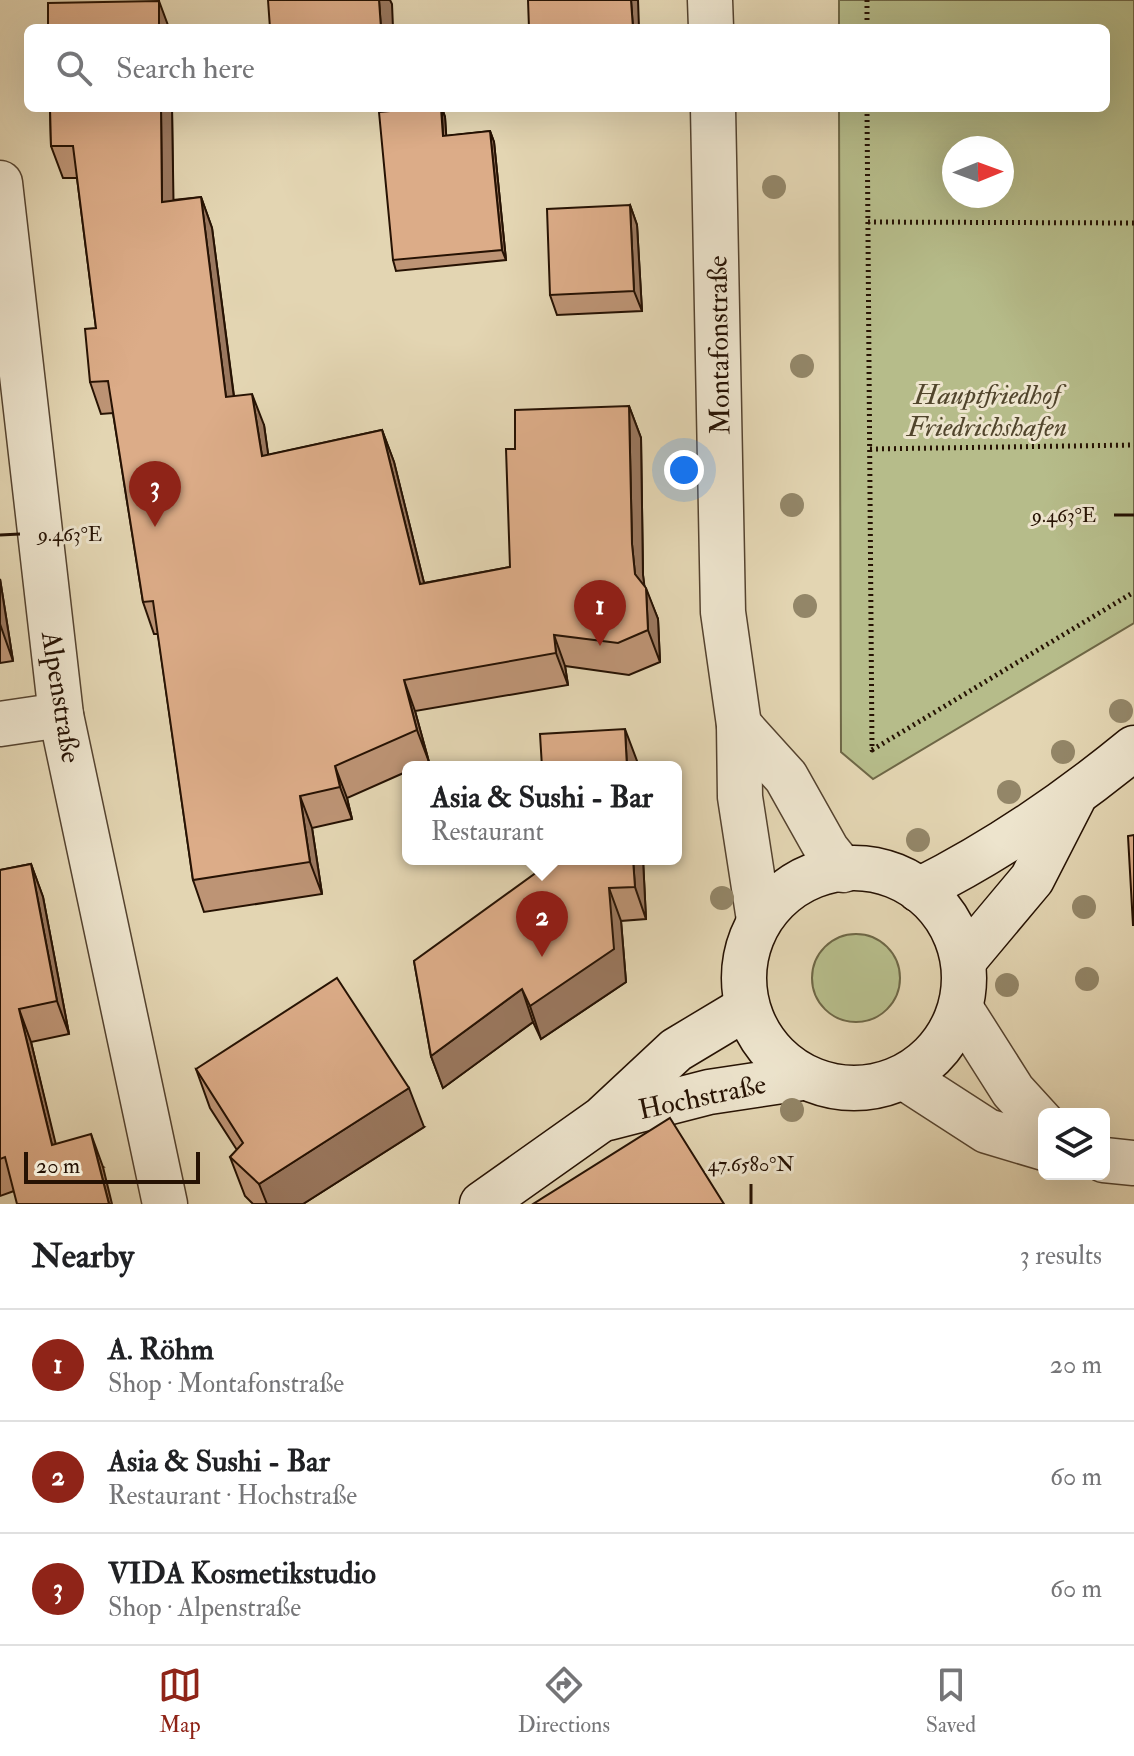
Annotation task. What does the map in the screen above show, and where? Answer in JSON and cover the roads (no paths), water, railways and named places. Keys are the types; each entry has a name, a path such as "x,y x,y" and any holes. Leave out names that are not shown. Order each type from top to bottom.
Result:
{"street":[{"path":"710,0 711,24"},
{"name":"Montafonstraße","path":"713,112 723,612 739,725 740,797 759,920"},
{"name":"Alpenstraße","path":"0,183 61,715 165,1204"},
{"path":"0,724 61,715"},
{"path":"739,725 786,777 827,850 843,870"},
{"path":"919,890 1005,843 1073,798 1134,748"},
{"path":"965,959 1032,879 1073,798"},
{"path":"861,867 905,880 919,890 945,915 965,959 961,1009 932,1059 905,1078 851,1090 802,1078 766,1048 746,1008 744,961 759,920 786,890 824,871 861,867"},
{"name":"Hochstraße","path":"482,1204 602,1119 676,1050 746,1008"},
{"path":"961,1009 1013,1091 1038,1118"},
{"name":"Hochstraße","path":"602,1119 709,1092 802,1078"},
{"path":"905,1078 987,1131 1038,1146"},
{"path":"1110,1161 1134,1163"}],"place":[{"name":"VIDA Kosmetikstudio","path":"155,527"},
{"name":"A. Röhm","path":"600,646"},
{"name":"Asia & Sushi - Bar","path":"542,957"}],"park label":[{"name":"Hauptfriedhof Friedrichshafen","path":"987,410"}]}
